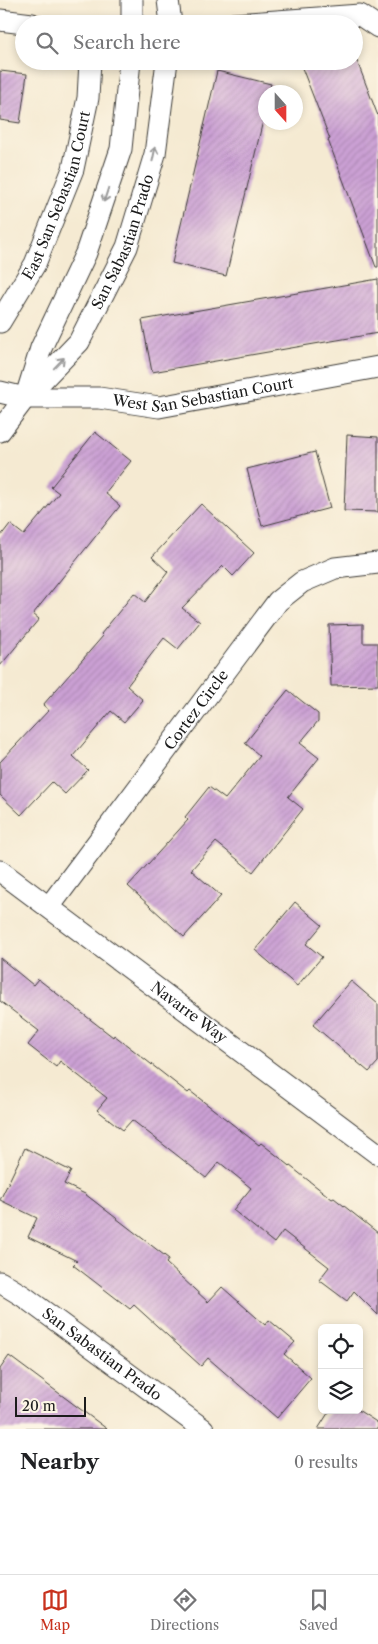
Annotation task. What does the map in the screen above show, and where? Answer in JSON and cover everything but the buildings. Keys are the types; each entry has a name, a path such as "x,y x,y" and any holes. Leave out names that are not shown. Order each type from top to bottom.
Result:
{"street":[{"path":"132,0 132,15"},
{"path":"168,0 170,15"},
{"path":"363,17 378,27"},
{"path":"0,20 15,22"},
{"name":"East San Sebastian Court","path":"0,322 35,264 73,170 88,98 90,70"},
{"name":"San Sabastian Prado","path":"25,398 41,348 86,253 121,149 129,70"},
{"name":"San Sabastian Prado","path":"0,431 25,398 79,342 127,247 155,154 166,70"},
{"name":"West San Sebastian Court","path":"25,398 99,398 159,407 378,367"},
{"path":"0,392 25,398"},
{"name":"Cortez Circle","path":"48,907 278,601 302,582 335,568 378,563"},
{"name":"Navarre Way","path":"0,871 378,1154"},
{"name":"San Sabastian Prado","path":"0,1282 23,1296 203,1429"}]}
